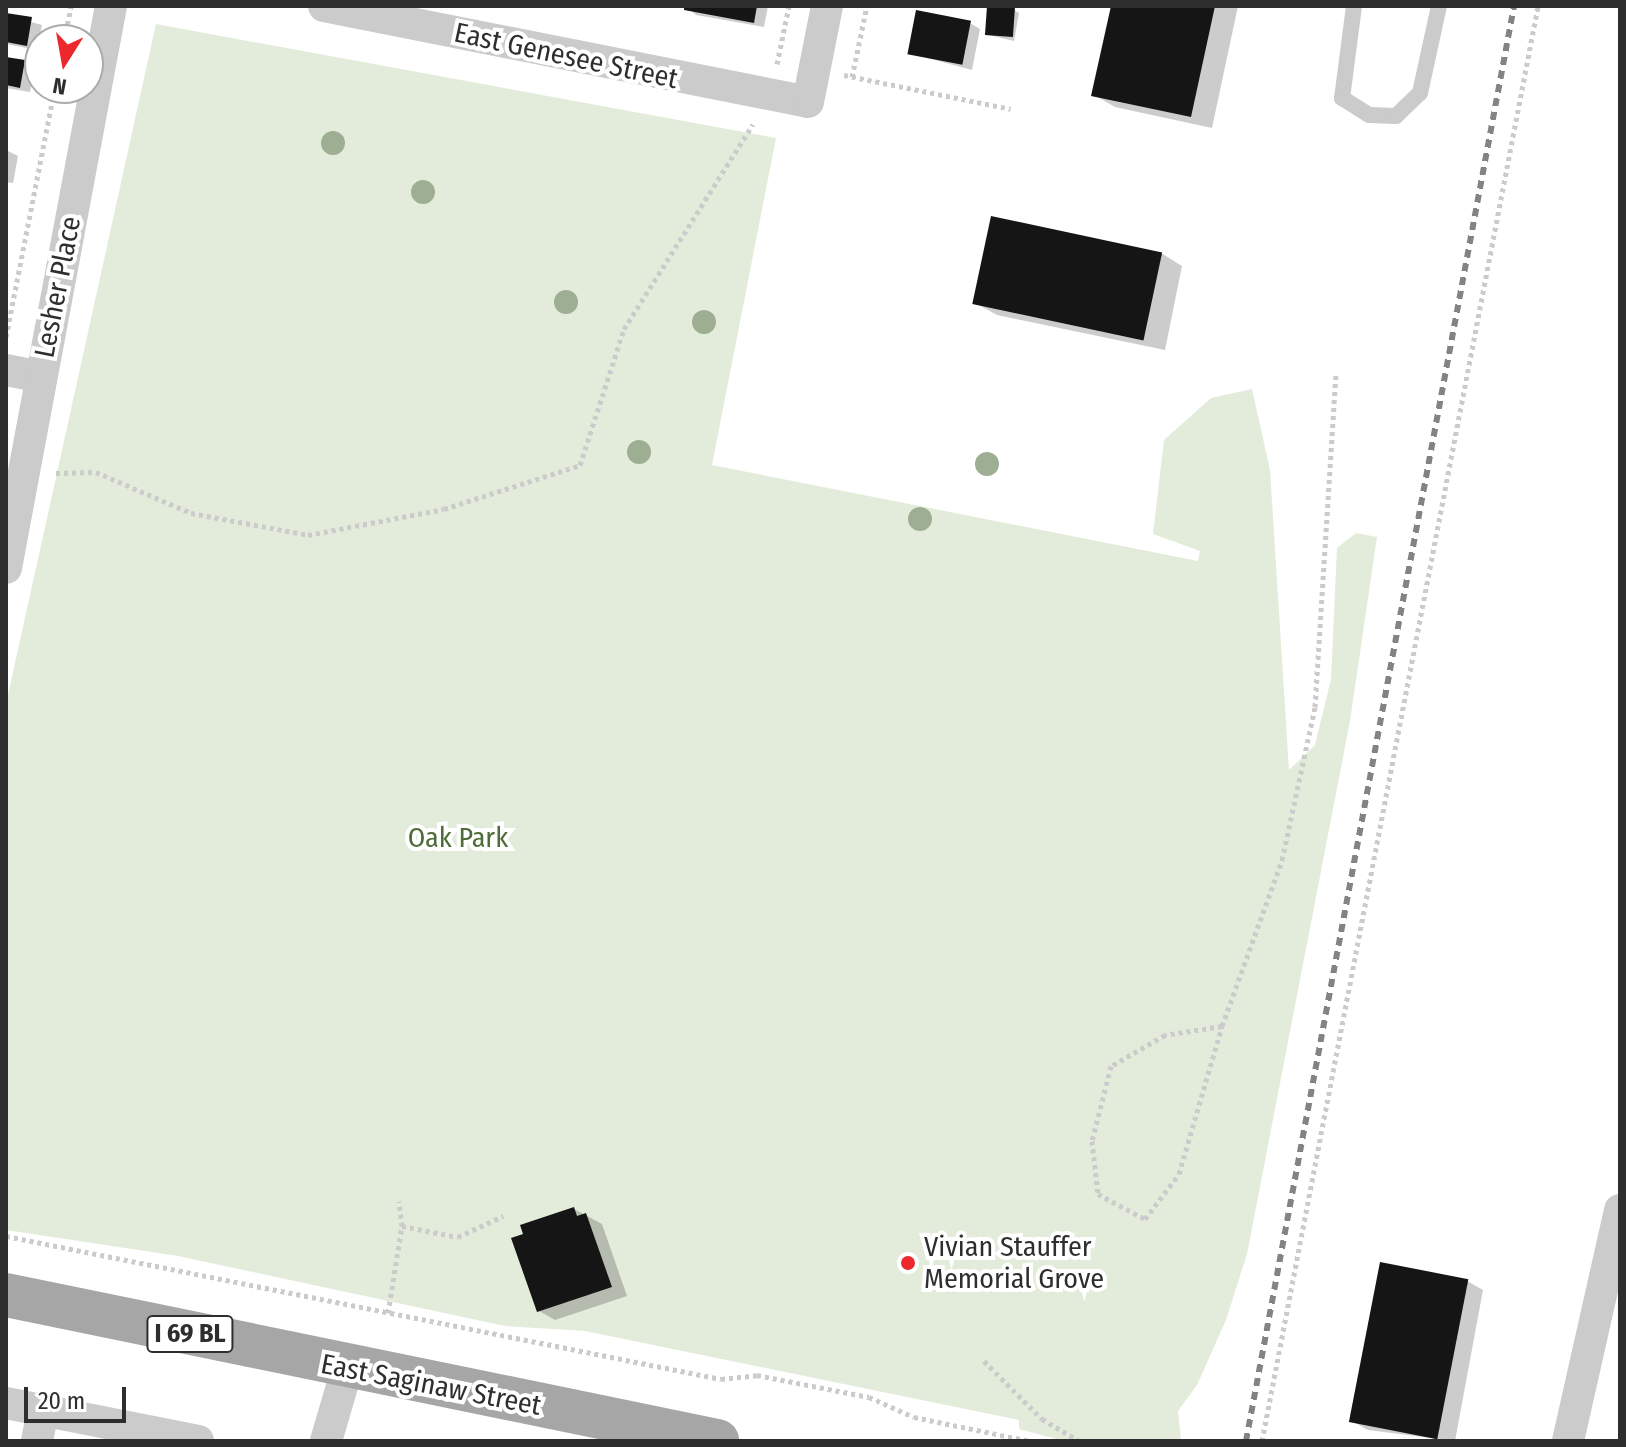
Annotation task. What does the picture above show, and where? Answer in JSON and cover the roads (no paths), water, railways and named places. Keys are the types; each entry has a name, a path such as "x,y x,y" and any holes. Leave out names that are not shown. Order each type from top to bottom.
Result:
{"main road":[{"name":"East Saginaw Street","path":"6,1295 347,1369 717,1441"}],"street":[{"name":"Lesher Place","path":"6,568 24,473 19,434 41,377 111,6"},
{"name":"East Genesee Street","path":"324,6 770,97 808,102 827,6"},
{"path":"6,370 41,377"},
{"path":"1568,1441 1620,1210"},
{"path":"326,1441 347,1369"},
{"path":"6,1403 40,1426 198,1441"}],"lane":[{"path":"1354,6 1341,76 1342,98 1369,115 1396,116 1420,93 1439,6"}],"railway":[{"path":"1246,1441 1514,6"}],"place":[{"name":"Vivian Stauffer Memorial Grove","path":"908,1263"}],"park label":[{"name":"Oak Park","path":"458,838"}]}
